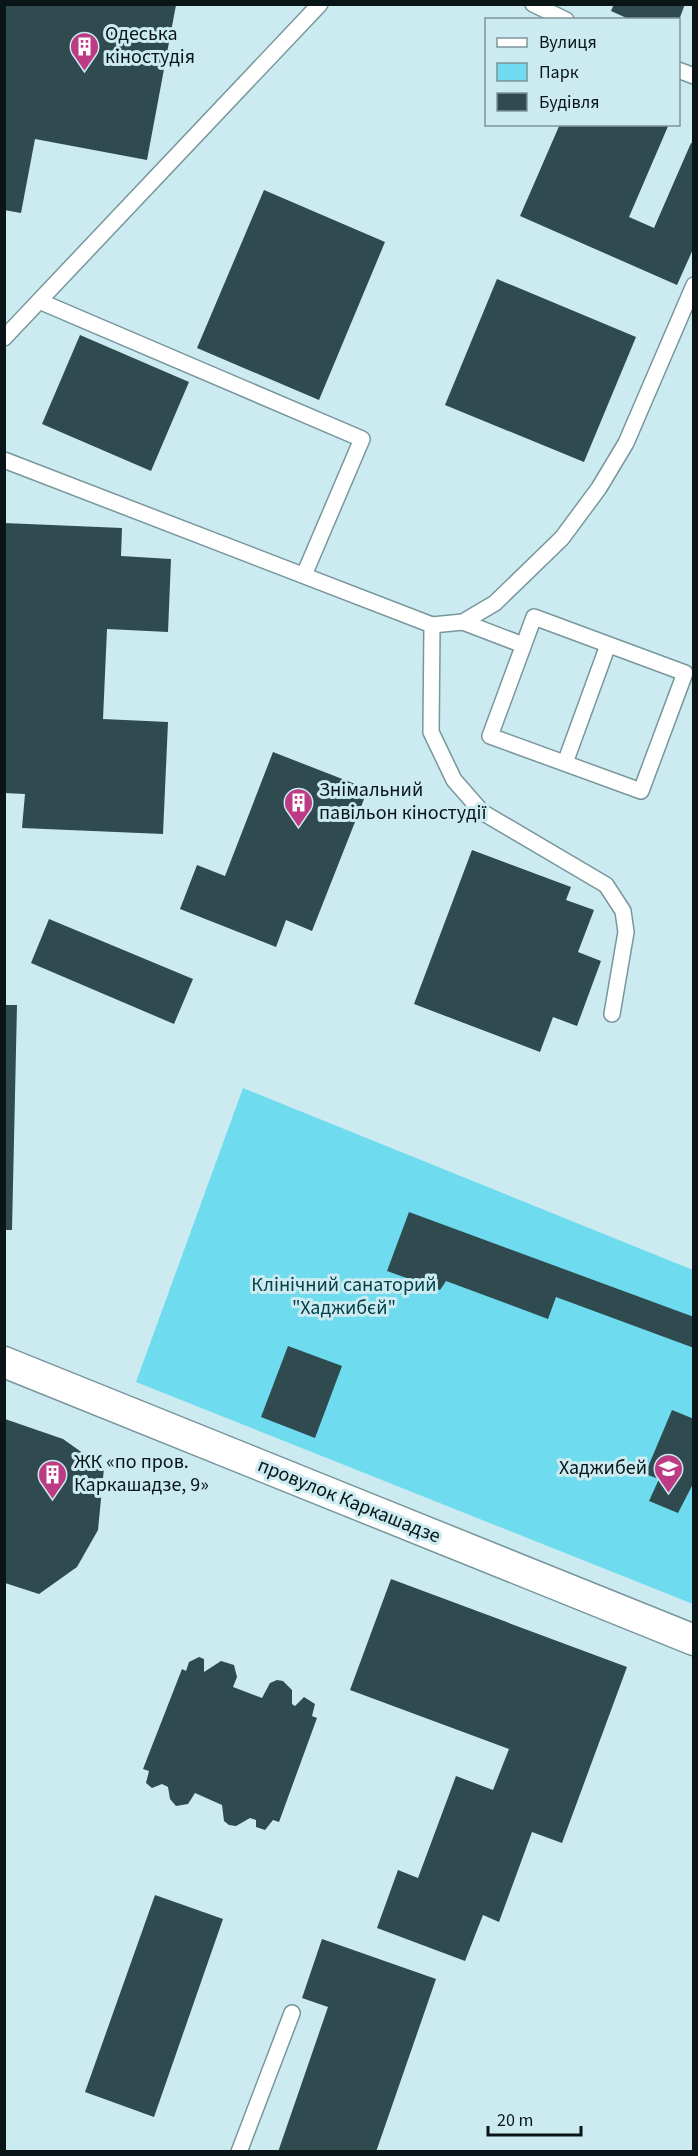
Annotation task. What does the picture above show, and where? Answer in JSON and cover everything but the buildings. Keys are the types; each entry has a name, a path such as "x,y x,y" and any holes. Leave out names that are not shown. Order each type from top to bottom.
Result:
{"street":[{"name":"провулок Каркашадзе","path":"4,1362 693,1640"}],"lane":[{"path":"4,338 320,4"},
{"path":"533,4 562,18"},
{"path":"4,460 432,625 463,622 495,603 562,538 599,488 627,443 693,285"},
{"path":"39,301 362,439 304,575"},
{"path":"534,617 608,645 685,673 641,791 490,736 534,617"},
{"path":"463,622 523,645"},
{"path":"432,625 431,732 454,780 482,812 606,885 623,911 626,932 612,1014"},
{"path":"565,763 608,645"},
{"path":"239,2151 292,2013"}],"green space":[{"name":"Клінічний санаторий \"Хаджибєй\"","path":"243,1088 693,1270 693,1604 136,1382"}],"place":[{"name":"Одеська кіностудія","path":"84,72"},
{"name":"Знімальний павільон кіностудії","path":"298,828"},
{"name":"Хаджибей","path":"668,1494"},
{"name":"ЖК «по пров. Каркашадзе, 9»","path":"53,1500"}]}
